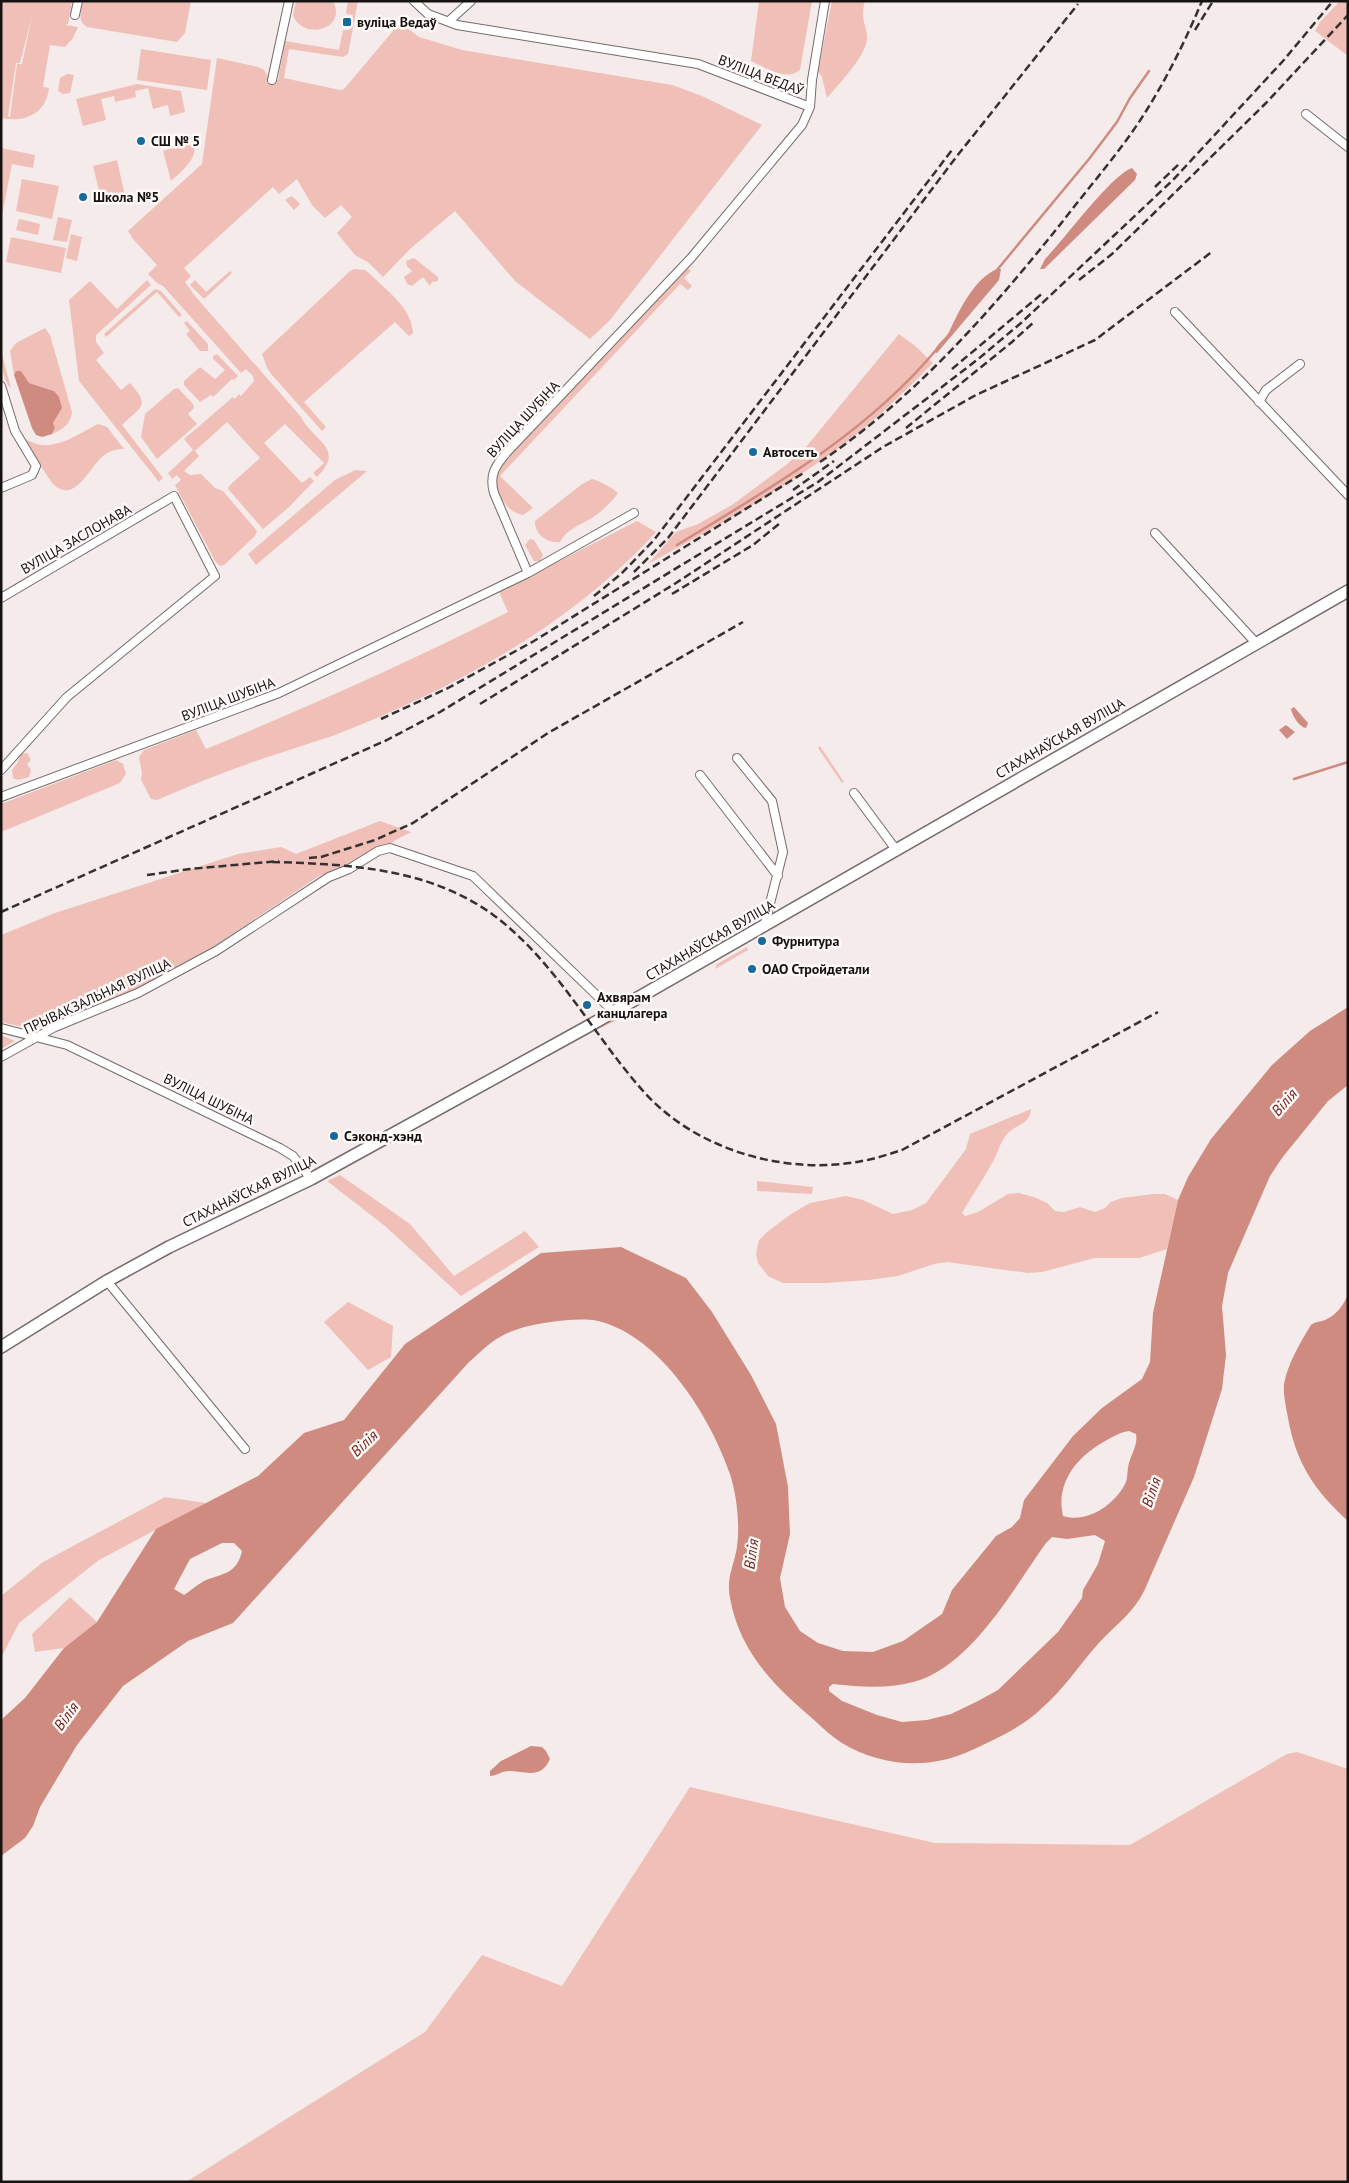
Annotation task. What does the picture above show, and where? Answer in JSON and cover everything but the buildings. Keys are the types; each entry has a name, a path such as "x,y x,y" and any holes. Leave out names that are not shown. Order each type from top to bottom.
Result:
{"street":[{"path":"76,15 78,1"},
{"path":"272,80 288,1"},
{"name":"ВУЛІЦА ВЕДАЎ","path":"414,1 428,14 457,25 698,64 810,107"},
{"path":"450,21 471,1"},
{"name":"ВУЛІЦА ШУБІНА","path":"1,797 279,693 528,574 492,484 492,472 497,464 691,258 802,125 810,107 812,80 825,1"},
{"path":"1306,114 1348,147"},
{"path":"1175,312 1348,495"},
{"path":"1259,402 1266,390 1300,364"},
{"path":"1,386 14,431 36,466 32,475 1,488"},
{"name":"ВУЛІЦА ЗАСЛОНАВА","path":"1,598 174,496 215,576 67,697 1,770"},
{"path":"528,574 634,513"},
{"path":"1155,533 1256,643"},
{"name":"СТАХАНАЎСКАЯ ВУЛІЦА","path":"1,1346 107,1281 169,1247 311,1179 614,1012 1348,591"},
{"path":"737,758 772,801 783,852 764,927"},
{"path":"700,775 778,876"},
{"path":"854,793 897,851"},
{"name":"ПРЫВАКЗАЛЬНАЯ ВУЛІЦА","path":"1,1057 54,1027 138,993 216,951 329,877 349,869 378,851 390,848 473,876 614,1012"},
{"name":"ВУЛІЦА ШУБІНА","path":"1,1028 67,1045 280,1148 293,1156 311,1179"},
{"path":"107,1281 245,1450"}],"shaded area":[{"path":"1,1 72,1 68,24 65,25 78,27 73,38 65,47 50,45 43,87 49,88 44,104 33,115 26,118 1,118","holes":["32,16 22,64 17,64 10,117 8,116 16,63 20,63"]},
{"path":"83,1 191,1 185,33 177,42 87,27 81,19"},
{"path":"296,1 333,1 336,11 334,19 330,25 322,29 306,28 298,23 293,15"},
{"path":"348,1 358,1 348,54 343,57 289,49 284,78 340,90 344,89 398,25 402,24 419,37 462,50 672,85 702,96 762,125 610,320 590,339 515,281 455,211 410,249 383,277 369,263 355,255 337,233 352,217 341,205 325,218 312,205 297,179 279,194 273,187 184,268 191,276 185,282 325,446 329,459 317,477 313,473 324,463 285,424 264,443 302,483 310,477 314,481 288,508 263,529 228,489 260,458 227,422 195,451 199,456 184,471 190,475 201,474 215,488 223,491 257,531 255,536 224,565 220,566 215,561 175,485 181,480 177,475 172,479 168,473 193,450 184,439 233,397 235,399 239,394 241,396 254,381 253,376 246,369 241,373 163,286 148,274 157,265 128,231 202,164 217,58 258,67 264,70 269,79 278,80 285,41 339,50 343,30 350,30 353,15 346,14"},
{"path":"759,1 812,1 800,70 794,73 782,74 751,61"},
{"path":"832,1 865,1 863,18 867,40 856,62 827,98 822,77 818,71"},
{"path":"1340,1 1348,1 1348,56 1315,31 1320,22"},
{"path":"141,49 211,60 207,90 137,80"},
{"path":"67,74 74,75 70,93 63,94 58,91 60,78"},
{"path":"137,84 181,91 185,112 170,116 168,105 153,109 148,88 135,91 136,97 115,102 114,96 101,99 106,120 83,126 76,99"},
{"path":"189,143 194,145 195,150 191,160 171,181 163,151"},
{"path":"1,148 35,155 33,168 12,164 1,220"},
{"path":"117,160 125,196 108,200 100,195 93,166"},
{"path":"22,179 59,186 52,219 16,211"},
{"path":"292,196 300,204 294,210 285,200"},
{"path":"58,217 72,220 67,242 53,240"},
{"path":"19,219 40,224 38,235 16,230"},
{"path":"71,234 82,237 77,261 66,258"},
{"path":"11,237 66,248 61,273 6,262"},
{"path":"414,258 438,277 438,281 432,282 430,286 423,277 412,286 407,284 404,277 412,271 407,266 406,261"},
{"path":"688,268 691,271 684,278 692,286 688,290 680,284 500,476 533,508 523,515 510,509 504,503 498,489 497,473 500,466"},
{"path":"354,269 365,270 398,301 412,324 413,333 409,336 395,322 304,402 326,427 322,431 272,375 267,368 262,354"},
{"path":"230,271 232,273 204,299 190,285 195,280 206,292"},
{"path":"147,280 151,285 96,335 96,342 104,353 96,360 121,390 130,383 140,397 141,406 122,425 163,478 159,482 79,381 69,300 90,281 117,309"},
{"path":"155,289 161,291 182,315 179,317 157,292 106,337 104,334"},
{"path":"187,321 208,344 208,351 200,351 186,334 190,331 184,323"},
{"path":"45,328 50,335 72,412 70,420 65,426 52,434 55,428 53,423 61,408 54,391 29,383 17,371 14,375 10,351 16,343"},
{"path":"899,334 933,363 884,411 842,446 789,482 733,517 648,564 676,532 698,524 732,505 786,465 806,447"},
{"path":"1,351 11,388 4,377"},
{"path":"217,354 238,376 234,380 232,379 213,397 211,395 200,402 184,385 184,381 200,367 215,379 225,370 213,359 213,356"},
{"path":"178,388 193,404 194,408 188,414 197,424 157,459 141,437 145,414 174,389"},
{"path":"98,424 107,427 124,449 118,449 105,455 80,483 74,488 67,490 60,489 52,483 21,436 41,445 51,445 70,439"},
{"path":"355,470 367,471 256,565 248,554 335,480"},
{"path":"592,479 599,481 618,493 603,510 578,525 560,542 547,540 539,534 535,521 582,484"},
{"path":"637,521 656,532 622,566 586,597 508,652 423,697 379,717 335,735 230,770 157,800 151,799 141,780 142,773 139,757 144,750 196,730 206,749 396,666 508,612 499,592"},
{"path":"530,539 534,540 543,555 540,561 534,561 525,545"},
{"path":"820,746 844,782 842,783 818,748"},
{"path":"27,753 31,760 27,764 31,770 29,777 18,780 13,778 12,770 21,754"},
{"path":"116,760 123,764 126,774 120,783 1,832 1,804"},
{"path":"380,821 411,832 342,869 319,876 210,949 136,990 39,1027 28,1028 1,1022 1,935 55,913 238,854 281,847 296,854"},
{"path":"747,947 748,950 715,969 717,964"},
{"path":"620,1015 624,1017 592,1032"},
{"path":"1,1035 15,1041 1,1049"},
{"path":"1031,1109 1026,1121 1009,1132 1003,1139 985,1176 962,1213 965,1216 978,1212 1008,1194 1019,1193 1034,1197 1047,1203 1055,1211 1064,1212 1080,1207 1095,1212 1105,1208 1111,1202 1122,1198 1165,1194 1178,1200 1167,1249 1139,1258 1095,1258 1042,1272 1028,1273 947,1262 934,1264 898,1276 826,1283 783,1283 768,1276 758,1263 756,1254 759,1240 791,1214 810,1203 846,1196 863,1200 893,1214 912,1210 926,1203 966,1149 970,1134"},
{"path":"340,1175 410,1224 454,1276 525,1231 539,1247 461,1296 385,1226 327,1181"},
{"path":"757,1181 813,1187 812,1194 757,1191"},
{"path":"348,1302 393,1326 391,1357 368,1370 324,1322"},
{"path":"165,1497 206,1503 99,1560 19,1623 1,1658 1,1596 43,1562"},
{"path":"70,1597 97,1622 64,1648 35,1652 32,1634"},
{"path":"1297,1752 1348,1769 1348,2182 186,2182 425,2032 482,1955 562,1986 690,1787 935,1843 1130,1845 1287,1754"}],"water":[{"path":"1132,168 1137,174 1135,180 1044,269 1040,269 1045,259 1100,195 1112,182"},
{"path":"997,269 1001,269 999,280 937,353 934,352 948,333 963,304 975,287 981,280"},
{"path":"16,371 21,371 29,383 54,391 59,397 62,408 53,423 55,428 52,434 42,437 36,435 32,428 14,375"},
{"path":"1294,707 1308,723 1306,728 1298,723 1294,717 1291,709"},
{"path":"1286,725 1295,732 1287,739 1279,730"},
{"name":"Вілія","path":"1348,1007 1348,1085 1328,1101 1282,1158 1270,1176 1228,1273 1222,1306 1226,1355 1222,1389 1194,1477 1141,1597 1051,1700 1010,1732 972,1750 940,1761 906,1763 889,1761 857,1751 842,1743 792,1701 768,1676 748,1648 734,1616 729,1584 738,1538 738,1520 734,1492 730,1474 721,1452 696,1405 680,1382 643,1343 621,1330 598,1321 557,1321 528,1326 513,1331 486,1347 469,1362 233,1623 188,1641 123,1686 77,1745 40,1807 33,1826 25,1838 1,1856 1,1720 25,1698 64,1648 97,1622 156,1529 258,1476 304,1433 344,1420 405,1344 541,1253 621,1247 686,1278 712,1312 751,1375 776,1424 788,1487 790,1534 780,1578 785,1607 800,1631 818,1643 843,1651 873,1652 903,1641 942,1614 952,1590 996,1536 1012,1527 1020,1518 1024,1500 1073,1436 1102,1408 1142,1379 1150,1362 1153,1313 1178,1200 1188,1177 1211,1139 1272,1065 1310,1031","holes":["1129,1431 1136,1434 1136,1441 1128,1465 1126,1482 1115,1498 1108,1505 1091,1515 1072,1518 1063,1516 1061,1503 1063,1491 1072,1470 1087,1453 1097,1446 1118,1434","1095,1535 1105,1541 1098,1564 1083,1590 1082,1598 1058,1632 998,1690 951,1714 927,1720 902,1722 877,1715 842,1701 829,1691 829,1687 833,1684 863,1687 893,1686 913,1682 934,1674 972,1644 1005,1603 1046,1543 1052,1537 1067,1539","222,1543 234,1543 242,1551 237,1564 228,1572 204,1581 184,1595 174,1589 190,1559"]},
{"path":"1348,1293 1348,1521 1325,1498 1308,1475 1291,1434 1284,1397 1284,1384 1291,1361 1311,1325 1334,1314 1343,1305"},
{"path":"531,1746 542,1747 550,1759 542,1770 532,1773 506,1771 490,1776 490,1771 501,1761"}],"waterway":[{"path":"997,270 1089,159 1117,122 1130,98 1149,71"},
{"path":"677,545 781,481 848,434 909,380 936,350"},
{"path":"1294,779 1348,762"}],"railway":[{"path":"820,462 855,437 920,381 980,319 1036,254 1113,158 1141,119 1174,62 1202,1"},
{"path":"1195,30 1213,1"},
{"path":"1,912 387,740 440,712 818,482 977,360 1021,323 1173,180 1283,61 1333,1"},
{"path":"634,572 668,538 957,156 1078,4"},
{"path":"1079,280 1112,254 1266,103 1348,15"},
{"path":"594,596 621,574 654,540 952,150"},
{"path":"1155,187 1180,163"},
{"path":"480,704 676,583 883,447 976,395 1095,340 1213,251"},
{"path":"952,369 1044,292"},
{"path":"906,428 1035,321"},
{"path":"793,490 834,461"},
{"path":"381,719 448,688 534,641 805,472"},
{"path":"672,594 753,545 779,524"},
{"path":"309,858 321,857 375,840 413,823 548,733 743,622"},
{"path":"147,875 279,861"},
{"path":"272,862 329,864 386,871 441,887 467,899 492,914 535,953 555,976 625,1070 665,1112 689,1129 716,1143 744,1154 773,1161 803,1165 833,1165 867,1160 902,1150 1158,1012"}],"place":[{"name":"вуліца Ведаў","path":"347,22"},
{"name":"СШ № 5","path":"141,141"},
{"name":"Школа №5","path":"83,197"},
{"name":"Автосеть","path":"753,452"},
{"name":"Фурнитура","path":"762,941"},
{"name":"ОАО Стройдетали","path":"752,969"},
{"name":"Ахвярам канцлагера","path":"587,1005"},
{"name":"Сэконд-хэнд","path":"334,1136"}]}
